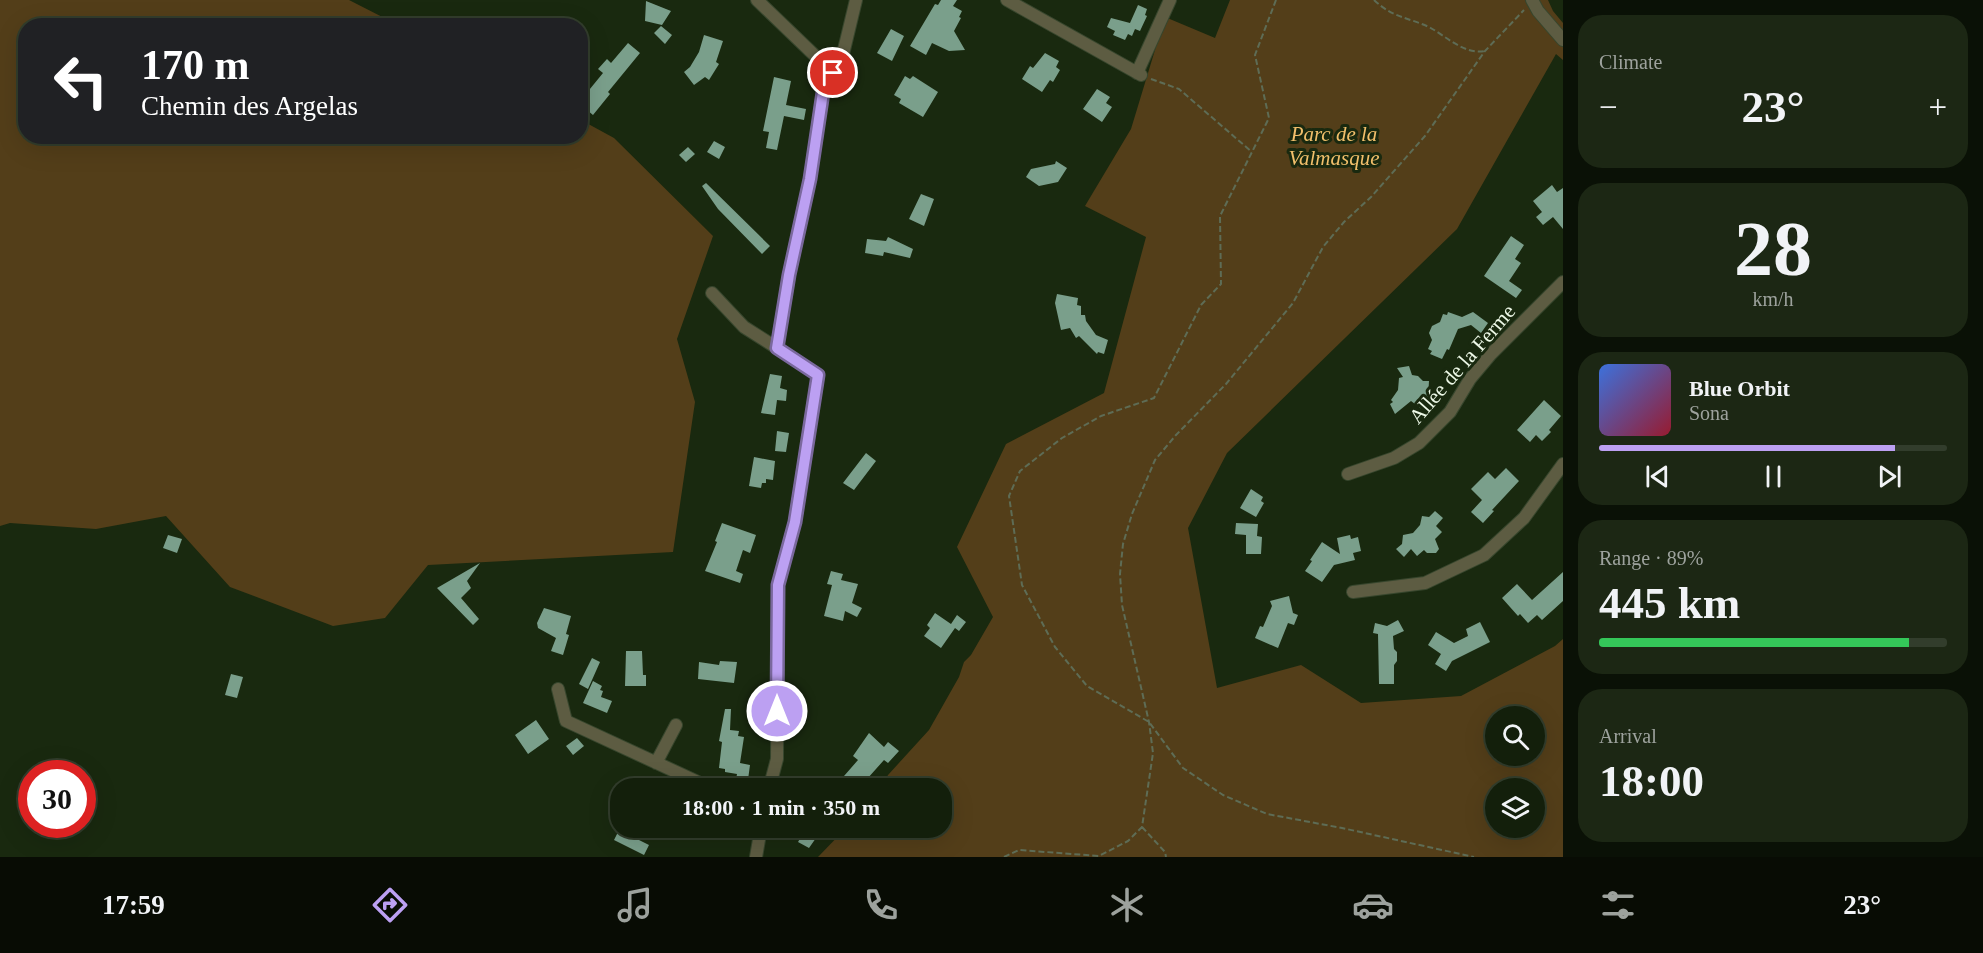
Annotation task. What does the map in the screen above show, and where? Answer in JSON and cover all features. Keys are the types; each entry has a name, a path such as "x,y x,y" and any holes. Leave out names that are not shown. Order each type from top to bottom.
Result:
{"street":[{"path":"757,0 833,73"},
{"path":"777,348 789,275 810,179 825,79 833,73 843,54 856,0"},
{"path":"1007,0 1139,74 1170,0"},
{"path":"1532,0 1538,11 1563,40"},
{"name":"Allée de la Ferme","path":"1348,474 1394,458 1419,443 1450,412 1470,379 1491,354 1563,282"},
{"path":"712,293 744,327 818,375 795,522 778,585 777,759 773,778"},
{"path":"1353,592 1425,583 1484,555 1524,518 1563,464"},
{"path":"558,689 566,721 688,778"},
{"path":"656,763 676,725"},
{"path":"756,857 759,838"}],"path":[{"path":"1276,0 1255,55 1269,118 1220,216 1221,284 1201,305 1154,398 1101,416 1062,438 1020,471 1009,496 1022,585 1055,647 1087,686 1149,722 1184,768 1223,795 1267,814 1474,857"},
{"path":"1374,0 1383,9 1431,28 1464,48 1477,52 1485,51"},
{"path":"1004,857 1019,850 1099,857 1128,841 1142,827 1153,753 1149,722 1122,605 1120,574 1123,544 1132,514 1155,460 1226,384 1293,303 1323,247 1425,136 1485,51 1532,0"},
{"path":"1139,74 1179,89 1252,152"},
{"path":"1142,827 1165,852 1166,857"}],"green space":[{"path":"0,0 349,0 384,18 18,18 18,144 588,144 588,124 614,138 713,236 677,339 695,402 673,552 428,565 385,618 333,626 230,587 166,516 96,529 10,523 0,526"},
{"name":"Parc de la Valmasque","path":"1230,0 1548,0 1553,11 1563,23 1563,60 1556,54 1457,229 1227,453 1188,528 1217,688 1301,665 1361,703 1461,696 1555,646 1563,639 1563,857 818,857 836,838 952,838 952,778 886,778 929,730 959,677 964,662 971,655 993,617 957,547 1006,444 1104,393 1146,237 1085,206 1131,129 1165,17 1215,38"}],"building":[{"path":"941,0 957,0 953,6 962,11 954,31 965,50 949,51 932,43 926,55 910,46 935,4 938,5"},
{"path":"646,1 671,11 662,25 645,21"},
{"path":"1138,5 1147,9 1145,15 1147,16 1140,31 1135,29 1132,36 1128,34 1125,40 1113,35 1115,31 1107,27 1111,18 1130,23"},
{"path":"661,26 672,35 665,44 654,33"},
{"path":"891,29 904,36 892,61 877,53"},
{"path":"704,35 723,41 716,62 719,64 709,80 705,77 694,85 684,72 699,52"},
{"path":"628,43 640,53 608,92 610,94 593,115 588,111 588,91 603,73 598,69 607,59 611,63"},
{"path":"1045,53 1059,61 1056,67 1060,70 1053,82 1050,80 1042,92 1022,79 1030,66 1033,68"},
{"path":"905,76 910,79 913,76 938,92 923,117 899,103 901,99 894,95"},
{"path":"774,77 791,81 786,105 806,109 804,120 784,116 777,150 766,148 769,132 763,131"},
{"path":"1097,89 1110,97 1106,103 1112,107 1102,122 1083,109"},
{"path":"714,141 725,147 719,159 707,152"},
{"path":"688,147 695,154 686,162 679,155"},
{"path":"1056,161 1067,168 1058,182 1039,186 1026,177 1031,169 1055,164"},
{"path":"706,183 770,246 762,254 718,209 702,186"},
{"path":"1552,185 1557,192 1563,188 1563,229 1553,217 1543,225 1536,217 1542,212 1533,201"},
{"path":"921,194 934,199 924,226 909,219"},
{"path":"1511,236 1524,245 1515,259 1521,263 1509,281 1522,290 1516,298 1484,276"},
{"path":"888,237 913,249 910,258 884,252 883,256 865,253 867,239 886,241"},
{"path":"1057,294 1078,298 1077,305 1081,306 1081,315 1085,315 1086,321 1096,335 1108,340 1104,354 1098,352 1097,354 1079,336 1076,338 1070,328 1061,330 1055,303"},
{"path":"1448,312 1462,317 1473,312 1488,323 1481,333 1471,325 1458,329 1449,350 1447,349 1442,359 1430,354 1432,351 1428,349 1432,340 1429,333 1432,326 1440,322 1443,314 1447,315"},
{"path":"1409,366 1412,375 1418,376 1423,381 1429,381 1428,399 1423,410 1411,401 1395,414 1390,404 1398,390 1399,378 1403,377 1397,368"},
{"path":"770,374 782,376 780,388 787,390 786,401 777,400 775,415 761,413"},
{"path":"1544,400 1561,416 1542,441 1536,435 1530,442 1517,430"},
{"path":"777,431 789,433 786,452 775,451"},
{"path":"866,453 876,461 854,490 843,483"},
{"path":"754,457 775,461 773,480 766,479 766,483 762,483 761,488 749,486"},
{"path":"1506,468 1519,481 1483,523 1471,512 1482,500 1471,489 1488,472 1495,479"},
{"path":"1251,489 1263,497 1261,501 1264,503 1256,517 1240,508"},
{"path":"1435,511 1443,518 1436,526 1442,532 1435,539 1439,549 1436,553 1427,553 1424,550 1417,556 1411,549 1404,557 1396,549 1402,544 1403,535 1413,533 1420,525 1422,516 1429,517"},
{"path":"722,523 756,535 750,553 743,550 736,571 743,574 740,583 705,571"},
{"path":"1236,523 1258,524 1257,536 1262,537 1261,554 1246,554 1246,535 1235,534"},
{"path":"168,535 182,539 177,553 163,548"},
{"path":"1350,535 1351,539 1358,537 1361,551 1353,553 1355,560 1334,565 1322,582 1305,571 1322,542 1340,554 1337,538"},
{"path":"480,563 467,581 471,588 461,598 479,619 473,625 437,588"},
{"path":"831,571 843,574 841,580 858,584 852,603 862,608 857,617 845,611 843,621 824,616 832,585 827,584"},
{"path":"1563,572 1563,601 1542,620 1537,615 1528,623 1520,614 1518,616 1502,598 1517,584 1532,600"},
{"path":"1289,596 1293,613 1298,615 1294,625 1288,623 1278,648 1255,638 1260,626 1263,627 1272,606 1270,601"},
{"path":"544,608 571,616 566,634 569,635 563,655 551,651 556,638 538,628 537,623"},
{"path":"935,613 951,624 957,615 966,622 959,631 955,628 941,648 924,636 930,628 927,625"},
{"path":"1398,620 1404,631 1393,636 1394,649 1397,652 1394,684 1379,684 1378,634 1373,633 1375,623 1387,626"},
{"path":"1480,622 1490,642 1452,661 1446,671 1435,664 1441,654 1428,645 1436,632 1454,643 1468,636 1466,629"},
{"path":"626,651 642,651 646,686 625,686"},
{"path":"592,658 600,662 588,689 579,684"},
{"path":"720,661 737,662 734,683 698,679 699,662 719,665"},
{"path":"231,674 243,677 237,698 225,695"},
{"path":"593,681 602,686 601,697 612,701 607,713 583,703"},
{"path":"725,709 731,709 730,730 739,731 738,736 744,737 740,763 750,765 748,778 736,778 737,774 725,772 725,769 719,768 722,742 719,741"},
{"path":"536,720 549,739 528,754 515,735"},
{"path":"869,733 884,747 888,742 899,751 888,763 884,760 868,778 844,776 858,760 853,756"},
{"path":"577,738 584,746 573,755 566,746"},
{"path":"615,838 635,838 649,845 644,855 614,840"},
{"path":"800,838 816,838 809,848 798,842"}],"route":[{"path":"777,711 778,585 795,522 818,375 777,348 789,275 810,179 825,79 833,73"}]}
